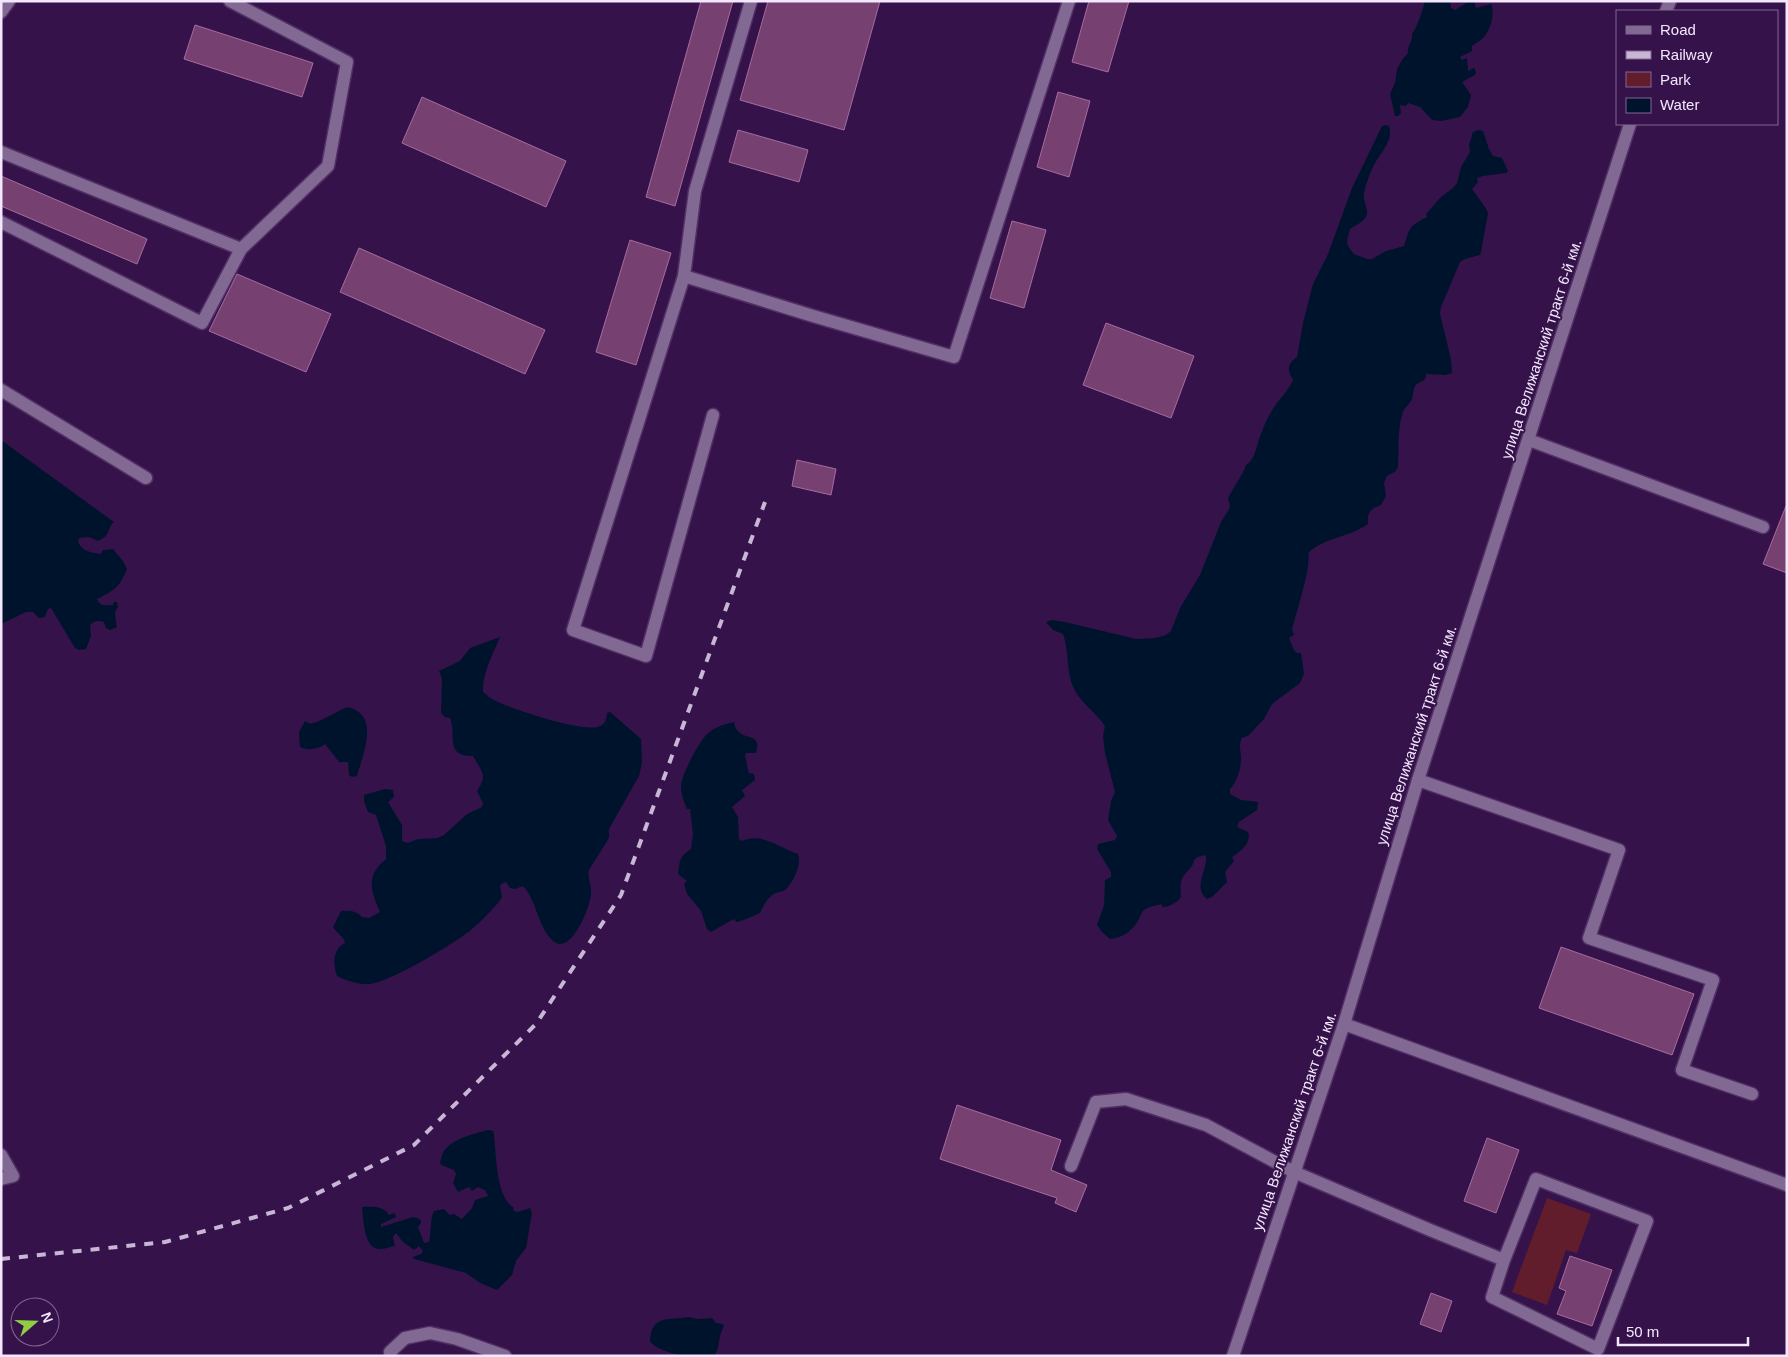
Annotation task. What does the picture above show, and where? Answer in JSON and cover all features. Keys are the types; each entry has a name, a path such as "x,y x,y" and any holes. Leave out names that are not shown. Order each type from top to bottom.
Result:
{"street":[{"path":"1,12 10,1"},
{"path":"1,222 202,323 242,249 328,166 347,62 230,1"},
{"path":"713,416 646,656 573,630 684,276 695,191 751,1"},
{"path":"684,276 812,316 954,357 1069,1"},
{"name":"улица Велижанский тракт 6-й км.","path":"1233,1356 1344,1024 1418,780 1630,125"},
{"path":"1,152 242,249"},
{"path":"1,390 146,478"},
{"path":"1528,440 1763,527"},
{"path":"1418,780 1619,850 1589,938 1713,980 1682,1070 1752,1094"},
{"path":"1344,1024 1787,1185"},
{"path":"1071,1166 1096,1102 1126,1099 1206,1124 1294,1172 1504,1260"},
{"path":"1,1155 13,1176 1,1179"},
{"path":"1536,1179 1647,1221 1598,1349 1492,1297 1504,1260 1536,1179"},
{"path":"390,1356 390,1352 405,1338 430,1333 457,1339 505,1356"}],"green space":[{"path":"1547,1198 1591,1214 1577,1253 1566,1250 1547,1305 1512,1292"}],"water":[{"path":"1425,1 1450,1 1451,8 1455,10 1468,2 1474,1 1476,8 1491,4 1492,20 1485,36 1472,46 1472,51 1460,57 1462,60 1467,58 1468,71 1474,68 1476,72 1475,75 1462,82 1471,95 1468,107 1460,117 1441,121 1432,120 1420,107 1408,103 1406,106 1400,105 1401,113 1395,116 1390,94 1395,83 1397,69 1408,53 1412,34 1418,23"},
{"path":"1382,126 1389,126 1390,137 1373,168 1364,192 1367,212 1365,219 1350,229 1347,241 1354,254 1367,259 1372,259 1386,251 1404,246 1411,228 1427,217 1426,214 1441,197 1453,188 1457,183 1461,167 1470,152 1469,145 1473,132 1483,131 1493,156 1502,158 1508,171 1506,173 1477,178 1478,182 1472,189 1488,213 1480,255 1460,262 1441,307 1440,314 1451,359 1452,373 1445,375 1426,374 1424,380 1414,387 1412,399 1404,410 1401,419 1398,467 1396,471 1387,476 1384,483 1386,496 1381,505 1370,512 1368,524 1353,532 1329,540 1308,553 1306,578 1292,629 1294,635 1289,638 1294,650 1297,653 1301,653 1304,674 1300,683 1272,704 1264,719 1248,736 1242,738 1240,766 1237,779 1230,789 1230,794 1241,800 1258,802 1257,810 1239,822 1237,827 1248,832 1249,836 1242,850 1232,857 1234,861 1225,872 1227,882 1212,897 1207,899 1201,890 1206,855 1198,857 1184,875 1180,887 1181,897 1178,901 1168,906 1163,907 1161,904 1146,909 1130,930 1119,937 1110,939 1097,925 1104,905 1105,880 1111,877 1111,872 1097,849 1098,844 1115,840 1117,836 1108,820 1111,801 1115,792 1105,753 1103,736 1105,726 1080,698 1073,687 1063,634 1053,630 1046,622 1052,620 1065,622 1136,639 1155,638 1166,635 1171,631 1180,608 1200,575 1221,522 1229,509 1228,499 1246,465 1254,456 1274,406 1293,380 1289,367 1291,362 1297,357 1313,284 1328,254 1352,188"},
{"path":"1,440 114,522 102,539 98,541 89,537 79,538 78,542 85,550 93,553 101,554 103,550 113,549 127,569 116,588 97,599 104,605 113,605 114,602 117,602 118,607 115,614 117,627 110,630 106,628 104,622 98,621 90,625 91,636 86,649 79,650 75,648 51,608 48,609 45,617 39,618 33,612 26,612 1,624"},
{"path":"500,637 484,678 483,692 491,698 532,715 580,727 592,728 602,725 607,713 610,712 641,739 642,763 639,776 609,829 609,838 589,870 591,893 583,919 572,937 566,942 559,944 547,934 528,892 523,886 515,889 510,888 506,882 501,884 502,897 499,902 483,919 464,935 438,952 379,982 362,984 341,978 337,976 334,962 338,949 345,943 333,927 341,911 353,911 362,917 369,918 380,912 372,890 372,878 379,865 386,859 386,846 376,815 368,812 364,795 385,789 393,790 394,797 388,802 402,825 402,841 408,843 418,839 437,838 444,835 467,814 482,807 483,803 477,791 483,777 481,770 473,756 458,753 455,749 450,718 445,717 441,713 442,679 439,671 460,661 470,648"},
{"path":"347,707 357,711 364,718 367,726 363,757 357,776 352,777 349,775 348,762 339,762 325,744 313,749 300,747 299,732 305,721 315,722"},
{"path":"734,722 735,727 740,733 755,739 757,742 756,753 746,753 745,756 749,773 754,774 755,780 742,790 745,796 732,807 738,817 739,839 742,841 757,838 771,842 798,854 799,863 796,874 788,887 775,893 760,913 745,920 736,922 734,919 711,932 707,929 701,911 687,894 684,884 687,881 678,874 681,859 691,849 693,834 690,809 687,809 685,804 681,786 687,766 708,733 717,727"},
{"path":"488,1130 493,1131 500,1185 507,1202 513,1207 514,1211 518,1212 530,1208 532,1213 526,1248 516,1261 512,1275 497,1290 480,1283 466,1273 414,1259 413,1257 421,1254 423,1251 419,1246 414,1250 402,1241 396,1233 393,1237 395,1246 380,1249 371,1245 366,1236 362,1207 381,1208 389,1215 395,1213 396,1217 381,1224 381,1227 413,1217 420,1219 421,1223 418,1227 424,1243 429,1242 434,1211 444,1209 450,1215 454,1214 462,1219 472,1208 475,1200 488,1196 485,1190 478,1187 472,1191 469,1187 458,1192 453,1183 456,1174 454,1170 441,1165 440,1162 444,1151 453,1143 464,1137"},
{"path":"689,1317 697,1319 712,1318 716,1323 723,1324 718,1349 714,1356 688,1356 672,1353 664,1351 650,1342 651,1333 658,1322"}],"building":[{"path":"701,1 733,1 675,206 646,197"},
{"path":"768,1 880,1 844,130 740,100"},
{"path":"1089,1 1129,1 1108,72 1072,62"},
{"path":"195,25 313,63 302,97 184,59"},
{"path":"1058,92 1090,101 1069,177 1037,167"},
{"path":"422,97 566,161 546,207 402,143"},
{"path":"738,130 808,150 799,182 729,162"},
{"path":"1,176 147,239 137,264 1,206"},
{"path":"1012,221 1046,230 1024,308 990,298"},
{"path":"630,240 671,253 636,365 596,352"},
{"path":"359,248 545,330 525,374 340,292"},
{"path":"237,274 331,314 306,372 209,331"},
{"path":"1106,323 1194,356 1171,418 1083,385"},
{"path":"797,460 836,469 831,495 792,486"},
{"path":"1787,506 1787,573 1763,564"},
{"path":"1561,947 1694,994 1672,1055 1539,1008"},
{"path":"957,1105 1061,1140 1051,1170 1087,1185 1076,1212 1055,1203 1057,1198 940,1159"},
{"path":"1487,1138 1519,1150 1496,1213 1464,1201"},
{"path":"1570,1256 1612,1270 1592,1326 1557,1314 1566,1291 1559,1288"},
{"path":"1431,1293 1452,1301 1441,1332 1420,1324"}],"railway":[{"path":"1,1259 165,1242 288,1208 414,1145 536,1024 621,895 765,502"}]}
